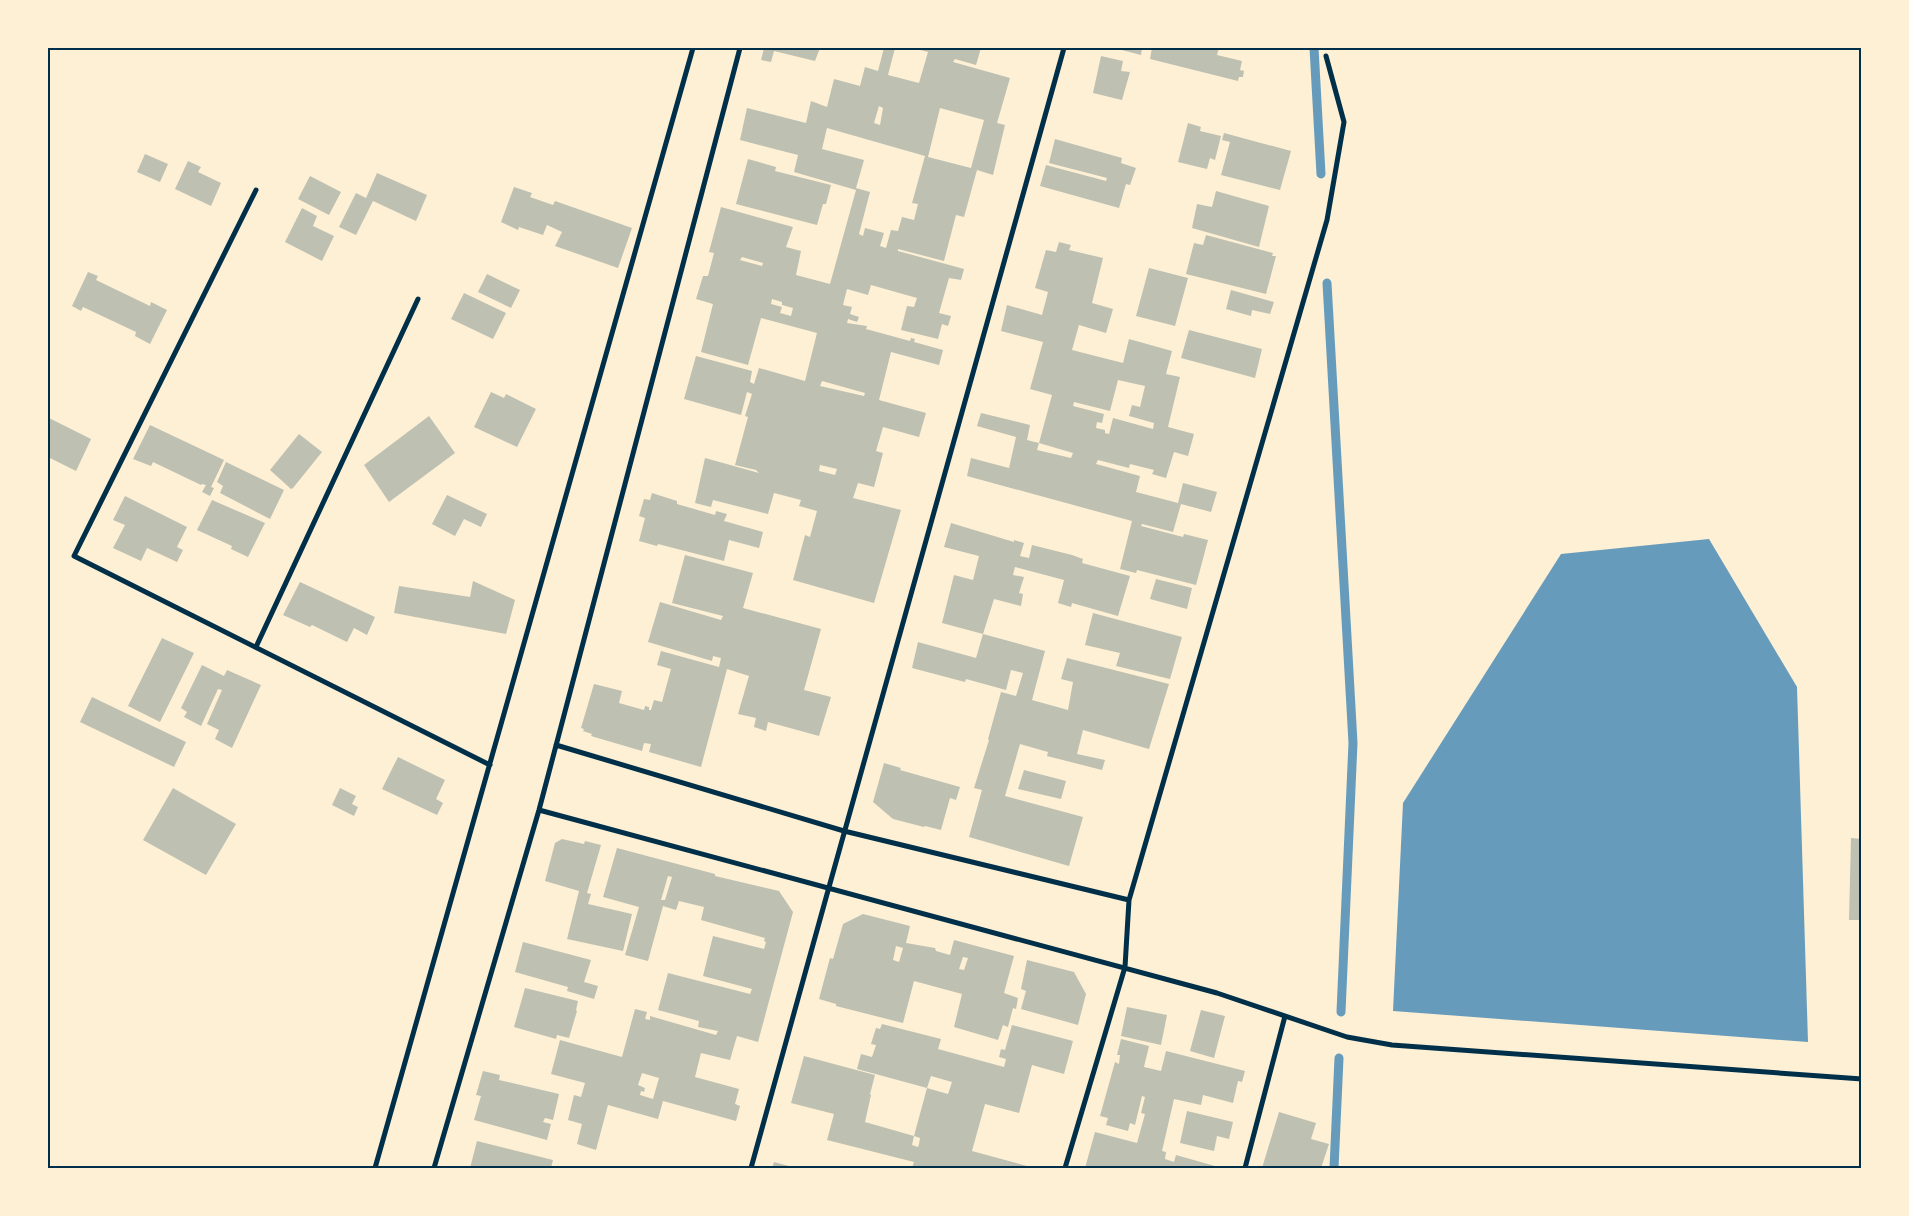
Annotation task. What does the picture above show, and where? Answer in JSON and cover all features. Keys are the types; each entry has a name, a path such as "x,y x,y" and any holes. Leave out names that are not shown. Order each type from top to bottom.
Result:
{"street":[{"path":"375,1168 693,48"},
{"path":"434,1168 539,810 740,48"},
{"path":"752,1168 844,831 1064,48"},
{"path":"1065,1168 1125,967 1129,900 1327,220 1344,122 1326,56"},
{"path":"256,190 74,556 490,765"},
{"path":"256,647 418,299"},
{"path":"556,745 844,831 1129,900"},
{"path":"539,810 1125,967 1217,993 1347,1037 1392,1045 1862,1079"},
{"path":"1244,1168 1285,1016"}],"water":[{"path":"1709,539 1797,687 1808,1042 1393,1011 1403,803 1561,554"}],"building":[{"path":"764,48 820,48 815,61 774,51 771,62 761,60"},
{"path":"884,48 895,48 888,75 919,83 928,52 913,48 981,48 976,65 955,59 953,62 1010,78 997,123 1005,125 993,175 977,170 964,217 956,215 944,261 898,249 898,251 964,269 961,280 949,278 939,313 951,316 948,326 942,324 938,339 901,330 907,306 914,307 917,298 871,285 868,295 847,289 843,305 852,307 850,314 859,317 857,322 848,319 847,323 867,326 866,329 910,341 911,338 915,339 914,342 943,350 939,365 891,352 879,400 926,413 919,437 883,427 876,451 883,453 874,487 858,483 853,498 901,510 874,603 793,580 805,535 810,537 817,511 799,506 801,500 774,493 768,514 713,500 711,507 695,503 705,458 759,473 756,470 735,465 748,417 745,416 752,394 747,392 741,415 684,399 696,356 752,371 750,382 754,384 759,368 805,381 817,333 761,318 748,365 701,352 713,304 696,299 703,276 708,276 714,253 709,252 721,207 793,227 786,247 801,251 796,275 830,284 856,190 794,172 798,155 740,140 747,108 806,123 811,101 827,107 834,79 860,86 865,67 878,71","holes":["879,106 883,108 880,125 874,123","940,108 984,120 971,168 928,157","827,128 925,156 912,203 918,204 914,220 902,217 898,231 891,230 886,248 880,246 884,233 865,228 863,236 859,234 870,192 856,188 864,160 822,149","742,257 763,263 762,266 740,260","772,299 782,302 782,305 793,308 791,316 780,313 782,307 771,304","822,381 865,393 864,396 820,386","820,465 837,469 835,475 819,471"]},
{"path":"1114,48 1142,48 1141,55"},
{"path":"1152,48 1219,48 1217,55 1242,61 1240,70 1244,71 1243,77 1239,77 1238,81 1150,59"},
{"path":"1101,56 1123,61 1121,71 1130,72 1122,100 1093,93"},
{"path":"1188,123 1201,127 1200,131 1221,136 1215,160 1210,158 1207,169 1178,162"},
{"path":"1224,133 1291,151 1280,190 1221,175 1230,142 1222,140"},
{"path":"1055,139 1122,158 1121,163 1136,168 1130,185 1126,184 1119,208 1040,186 1046,165 1106,181 1107,178 1049,163"},
{"path":"145,154 168,164 160,182 137,172"},
{"path":"748,159 776,167 775,171 831,185 826,204 823,204 817,225 736,204"},
{"path":"188,161 201,167 198,172 221,183 211,206 175,189"},
{"path":"377,173 427,195 416,221 373,201 356,235 339,227 356,193 366,198"},
{"path":"310,176 341,192 329,215 298,199"},
{"path":"514,187 532,193 530,197 553,205 555,201 632,228 618,268 555,246 562,232 547,225 543,235 519,227 518,230 501,222"},
{"path":"1216,191 1269,206 1259,247 1192,228 1197,204 1212,207"},
{"path":"302,208 317,216 313,226 334,236 322,261 285,242"},
{"path":"1206,235 1273,253 1272,256 1276,256 1266,294 1186,274 1194,243 1203,245"},
{"path":"1059,242 1071,245 1069,250 1103,258 1092,303 1113,309 1106,333 1079,325 1072,350 1123,363 1129,339 1172,351 1166,374 1180,377 1168,427 1194,434 1188,456 1174,452 1166,478 1152,474 1154,470 1130,464 1129,468 1098,460 1096,464 1140,476 1136,492 1178,503 1183,483 1217,492 1211,512 1181,504 1173,532 1142,524 1141,526 1183,537 1184,534 1208,540 1196,585 1137,570 1136,573 1120,569 1132,521 967,476 971,458 1009,468 1016,437 977,426 981,413 1030,425 1027,440 1039,443 1052,395 1030,389 1043,342 1001,331 1007,305 1042,315 1048,292 1035,288 1046,250 1056,252","holes":["1118,380 1145,386 1140,407 1132,405 1129,416 1154,423 1153,429 1113,418 1109,434 1105,433 1105,430 1096,428 1097,422 1102,423 1104,414 1073,406 1074,402 1110,411","1039,443 1073,453 1071,458 1037,450"]},
{"path":"1149,268 1188,278 1175,326 1136,316"},
{"path":"88,272 98,276 96,280 150,306 151,302 167,310 150,344 135,336 136,332 83,307 81,311 72,306"},
{"path":"487,274 520,290 511,308 478,292"},
{"path":"1231,290 1274,302 1270,314 1252,310 1251,316 1226,309"},
{"path":"464,293 506,313 493,339 451,319"},
{"path":"1189,330 1262,349 1255,378 1181,358"},
{"path":"491,392 504,398 506,394 536,409 517,447 474,427"},
{"path":"429,416 455,453 389,502 364,465"},
{"path":"49,418 91,439 76,471 48,457"},
{"path":"150,425 224,460 211,487 214,488 210,496 202,492 206,485 201,485 153,462 151,466 133,459"},
{"path":"299,434 322,452 291,489 270,470"},
{"path":"226,462 284,490 270,519 220,493 223,486 217,482"},
{"path":"652,493 677,501 677,504 715,515 716,511 727,514 724,521 763,532 759,548 729,540 724,561 639,541 645,518 639,516 644,499 650,500"},
{"path":"447,495 487,514 481,527 464,519 455,536 432,524"},
{"path":"125,496 187,527 177,547 183,550 177,562 147,548 141,561 113,548 125,525 113,520"},
{"path":"212,500 265,523 248,557 231,549 232,546 197,530"},
{"path":"951,523 1014,542 1014,540 1024,543 1020,556 1029,558 1032,545 1072,555 1083,559 1082,563 1130,576 1118,616 1072,603 1071,607 1058,603 1064,580 1015,567 1013,575 1024,577 1019,593 1023,594 1021,606 994,599 983,634 942,623 954,575 973,580 979,556 944,547"},
{"path":"685,555 753,573 743,608 821,629 804,690 831,697 819,736 768,722 766,731 754,727 756,718 738,714 749,676 727,669 701,767 649,752 651,744 644,743 642,751 591,736 592,734 583,731 584,729 581,728 594,684 622,691 619,703 644,710 645,706 651,710 654,700 662,702 671,669 657,665 661,651 719,667 721,658 713,656 712,661 648,642 660,602 721,620 723,616 672,603"},
{"path":"1156,579 1192,588 1187,609 1150,599"},
{"path":"473,581 515,600 506,634 394,613 399,586 470,597"},
{"path":"300,582 375,617 367,635 354,628 347,642 312,625 310,627 283,615"},
{"path":"1093,613 1182,637 1170,679 1116,666 1120,653 1085,645"},
{"path":"983,634 1045,651 1032,700 1068,710 1073,682 1061,679 1067,658 1169,684 1149,749 1083,730 1077,754 1105,760 1102,770 1047,756 1048,752 1020,744 1005,796 1083,817 1069,866 969,837 982,790 974,788 1001,692 1016,696 1023,673 1011,670 1006,690 966,679 965,682 912,668 918,642 976,658"},
{"path":"162,638 194,653 160,722 128,706"},
{"path":"202,665 224,676 227,670 261,685 232,748 215,739 219,730 207,724 222,690 218,689 201,726 184,717 187,712 181,708"},
{"path":"92,697 186,742 174,767 80,722"},
{"path":"398,757 445,780 436,799 443,803 437,815 382,789"},
{"path":"884,763 901,768 900,770 960,787 956,800 950,798 941,830 893,819 873,802"},
{"path":"1024,770 1066,781 1061,799 1018,789"},
{"path":"173,788 236,824 206,875 143,840"},
{"path":"340,788 356,796 352,804 358,807 354,816 332,805"},
{"path":"1851,838 1862,839 1862,920 1849,920"},
{"path":"562,839 584,844 585,841 601,845 587,893 591,894 588,904 632,914 623,951 567,939 579,891 545,881 555,843"},
{"path":"617,848 715,874 715,876 779,891 793,912 758,1042 737,1036 730,1060 701,1053 695,1077 739,1089 735,1104 740,1106 736,1121 663,1101 658,1119 608,1105 596,1150 577,1144 582,1124 568,1120 574,1095 581,1097 585,1083 551,1074 560,1040 622,1057 635,1009 647,1012 645,1019 650,1020 650,1016 716,1035 718,1031 698,1027 699,1021 658,1010 668,973 750,994 752,989 703,976 713,936 764,949 766,942 764,941 765,938 701,920 704,907 679,901 676,910 663,906 648,961 625,955 639,907 603,897","holes":["668,876 672,877 665,900 661,900","642,1073 659,1078 653,1099 640,1095 641,1091 644,1092 645,1088 638,1085"]},
{"path":"863,914 910,926 906,943 935,948 936,951 950,955 954,940 1014,956 1004,993 1018,998 1016,1009 1013,1008 1008,1027 1003,1025 998,1040 954,1027 962,994 914,981 903,1023 836,1006 836,1004 819,999 830,958 833,959 843,924","holes":["896,946 903,948 899,962 893,960","963,957 968,958 964,970 959,969"]},
{"path":"523,942 591,960 584,982 598,986 594,999 567,991 568,987 515,972"},
{"path":"1027,960 1074,972 1086,994 1078,1025 1021,1009 1026,991 1021,989"},
{"path":"525,988 578,1001 569,1038 557,1035 556,1039 514,1027"},
{"path":"1127,1007 1167,1015 1161,1045 1121,1036"},
{"path":"1201,1010 1225,1016 1214,1058 1190,1051"},
{"path":"882,1024 941,1039 938,1049 1004,1067 1006,1059 999,1057 1001,1049 1005,1050 1012,1025 1073,1041 1064,1074 1032,1065 1019,1113 985,1104 972,1151 1034,1168 912,1168 914,1162 827,1140 834,1114 791,1103 804,1056 875,1075 865,1122 914,1136 927,1088 857,1069 861,1054 872,1057 876,1045 871,1044 876,1028 880,1029","holes":["931,1076 952,1082 948,1094 927,1088","914,1136 920,1138 918,1147 912,1145"]},
{"path":"1121,1039 1149,1046 1144,1067 1161,1071 1166,1051 1245,1071 1242,1082 1238,1081 1233,1103 1203,1095 1201,1105 1174,1099 1162,1151 1166,1152 1165,1159 1174,1162 1176,1155 1222,1168 1085,1168 1095,1132 1137,1143 1145,1114 1141,1113 1145,1097 1142,1096 1135,1125 1130,1123 1128,1131 1106,1125 1108,1118 1100,1116 1115,1062 1119,1064 1120,1055 1117,1055"},
{"path":"483,1071 500,1075 499,1080 559,1094 553,1120 545,1118 543,1122 551,1124 547,1140 474,1120 481,1096 476,1095"},
{"path":"1187,1111 1233,1122 1229,1139 1217,1136 1214,1151 1180,1143"},
{"path":"1279,1112 1316,1123 1311,1139 1329,1144 1321,1168 1262,1168"},
{"path":"477,1141 553,1160 551,1168 470,1168"},
{"path":"774,1162 796,1168 772,1168"}],"waterway":[{"path":"1314,48 1321,174"},
{"path":"1327,283 1353,743 1341,1012"},
{"path":"1334,1168 1339,1058"}]}
